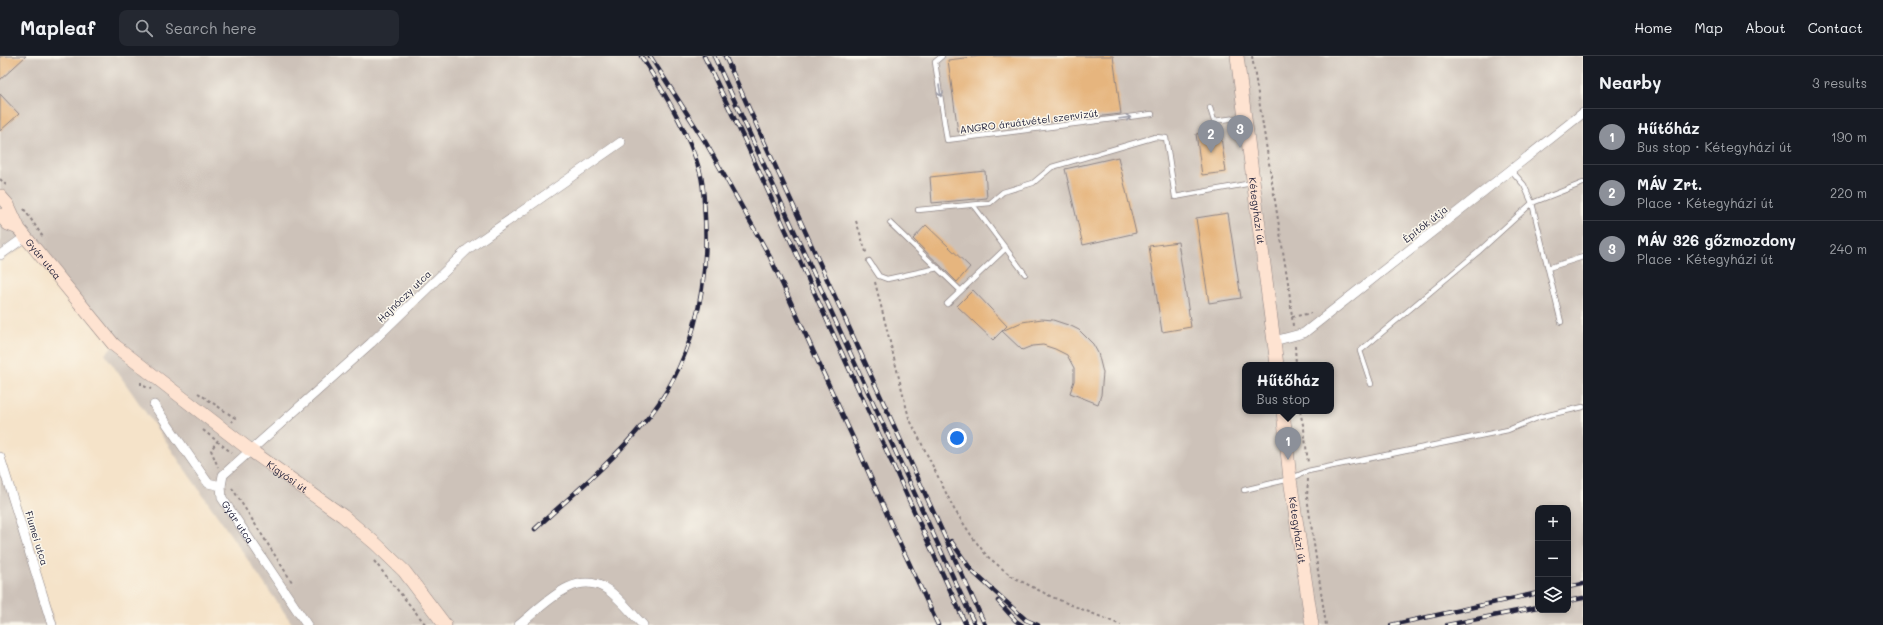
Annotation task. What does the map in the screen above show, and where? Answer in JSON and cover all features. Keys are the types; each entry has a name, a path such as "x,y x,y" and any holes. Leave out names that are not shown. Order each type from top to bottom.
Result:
{"main road":[{"name":"Kétegyházi út","path":"1237,56 1277,362"},
{"name":"Gyár utca","path":"0,196 8,205 22,233 114,345"},
{"name":"Gyár utca","path":"0,215 8,224 22,233"},
{"name":"Kígyósi út","path":"114,345 250,450 343,516 376,544 404,571 445,625"},
{"name":"Kétegyházi út","path":"1283,414 1290,479 1312,625"}],"street":[{"name":"Építők útja","path":"1274,341 1294,337 1304,333 1583,113"},
{"name":"Hajnóczy utca","path":"221,486 223,475 371,343 468,249 621,142"},
{"path":"0,255 22,233"},
{"name":"Gyár utca","path":"154,405 208,483 221,486 222,498 307,625"},
{"name":"Fiumei utca","path":"0,457 52,625"},
{"path":"519,625 566,587 588,582 608,590 643,625"}],"lane":[{"name":"ANGRO áruátvétel szervizút","path":"942,56 935,62 948,140 1152,114"},
{"path":"1210,108 1214,121 1245,117"},
{"path":"918,210 990,204 1002,192 1033,183 1052,167 1155,138 1166,138 1175,197 1253,182"},
{"path":"1511,170 1524,185 1532,203 1561,322"},
{"path":"1371,384 1360,351 1478,252 1532,203 1583,182"},
{"path":"973,205 1025,274"},
{"path":"890,223 961,291"},
{"path":"948,304 1006,248"},
{"path":"1548,268 1583,257"},
{"path":"869,261 879,276 887,279 938,268"},
{"path":"1244,490 1290,479 1308,471 1508,430 1540,417 1583,407"}],"path":[{"path":"1252,56 1289,289 1296,362"},
{"path":"856,221 869,261 909,418 954,509 973,538 987,556 1011,576 1052,597 1121,625"},
{"path":"142,367 141,385 155,391"},
{"path":"1301,414 1304,429 1308,471 1307,497 1326,625"},
{"path":"198,426 240,459"},
{"path":"374,560 426,625"}],"shaded area":[{"path":"0,56 1583,56 1583,625 293,625 105,354 114,345 31,242 0,262"},
{"path":"0,453 55,625 0,625"}],"building":[{"path":"0,56 26,56 0,80"},
{"path":"981,56 1113,56 1121,114 958,132 948,60"},
{"path":"0,94 19,114 0,131"},
{"path":"1220,130 1226,172 1202,175 1196,134"},
{"path":"1118,157 1136,233 1083,245 1065,169"},
{"path":"985,171 987,198 932,203 930,177"},
{"path":"1228,213 1241,298 1209,303 1196,218"},
{"path":"926,225 970,267 957,282 913,239"},
{"path":"1178,242 1191,327 1162,332 1149,246"},
{"path":"973,290 1007,326 993,340 957,306"},
{"path":"1042,319 1053,320 1071,326 1079,330 1093,344 1098,353 1103,373 1101,395 1098,404 1070,393 1074,381 1074,368 1067,355 1043,345 1032,346 1022,350 1002,331 1022,322"}],"railway":[{"path":"535,529 618,452 660,402 674,378 685,353 694,326 700,300 704,272 705,245 705,217 701,177 689,141 667,98 641,56"},
{"path":"650,56 706,143 770,257 938,625"},
{"path":"704,56 746,143 966,625"},
{"path":"714,56 975,625"},
{"path":"725,56 985,625"},
{"path":"951,541 972,571 1026,620 1038,625"},
{"path":"1571,586 1583,584"},
{"path":"1391,625 1535,594"},
{"path":"1571,600 1583,598"},
{"path":"998,601 1016,621 1022,625"},
{"path":"1447,625 1535,608"}],"place":[{"name":"MÁV 326 gőzmozdony","path":"1240,148"},
{"name":"MÁV Zrt.","path":"1211,153"},
{"name":"Hűtőház","path":"1288,460"}]}
